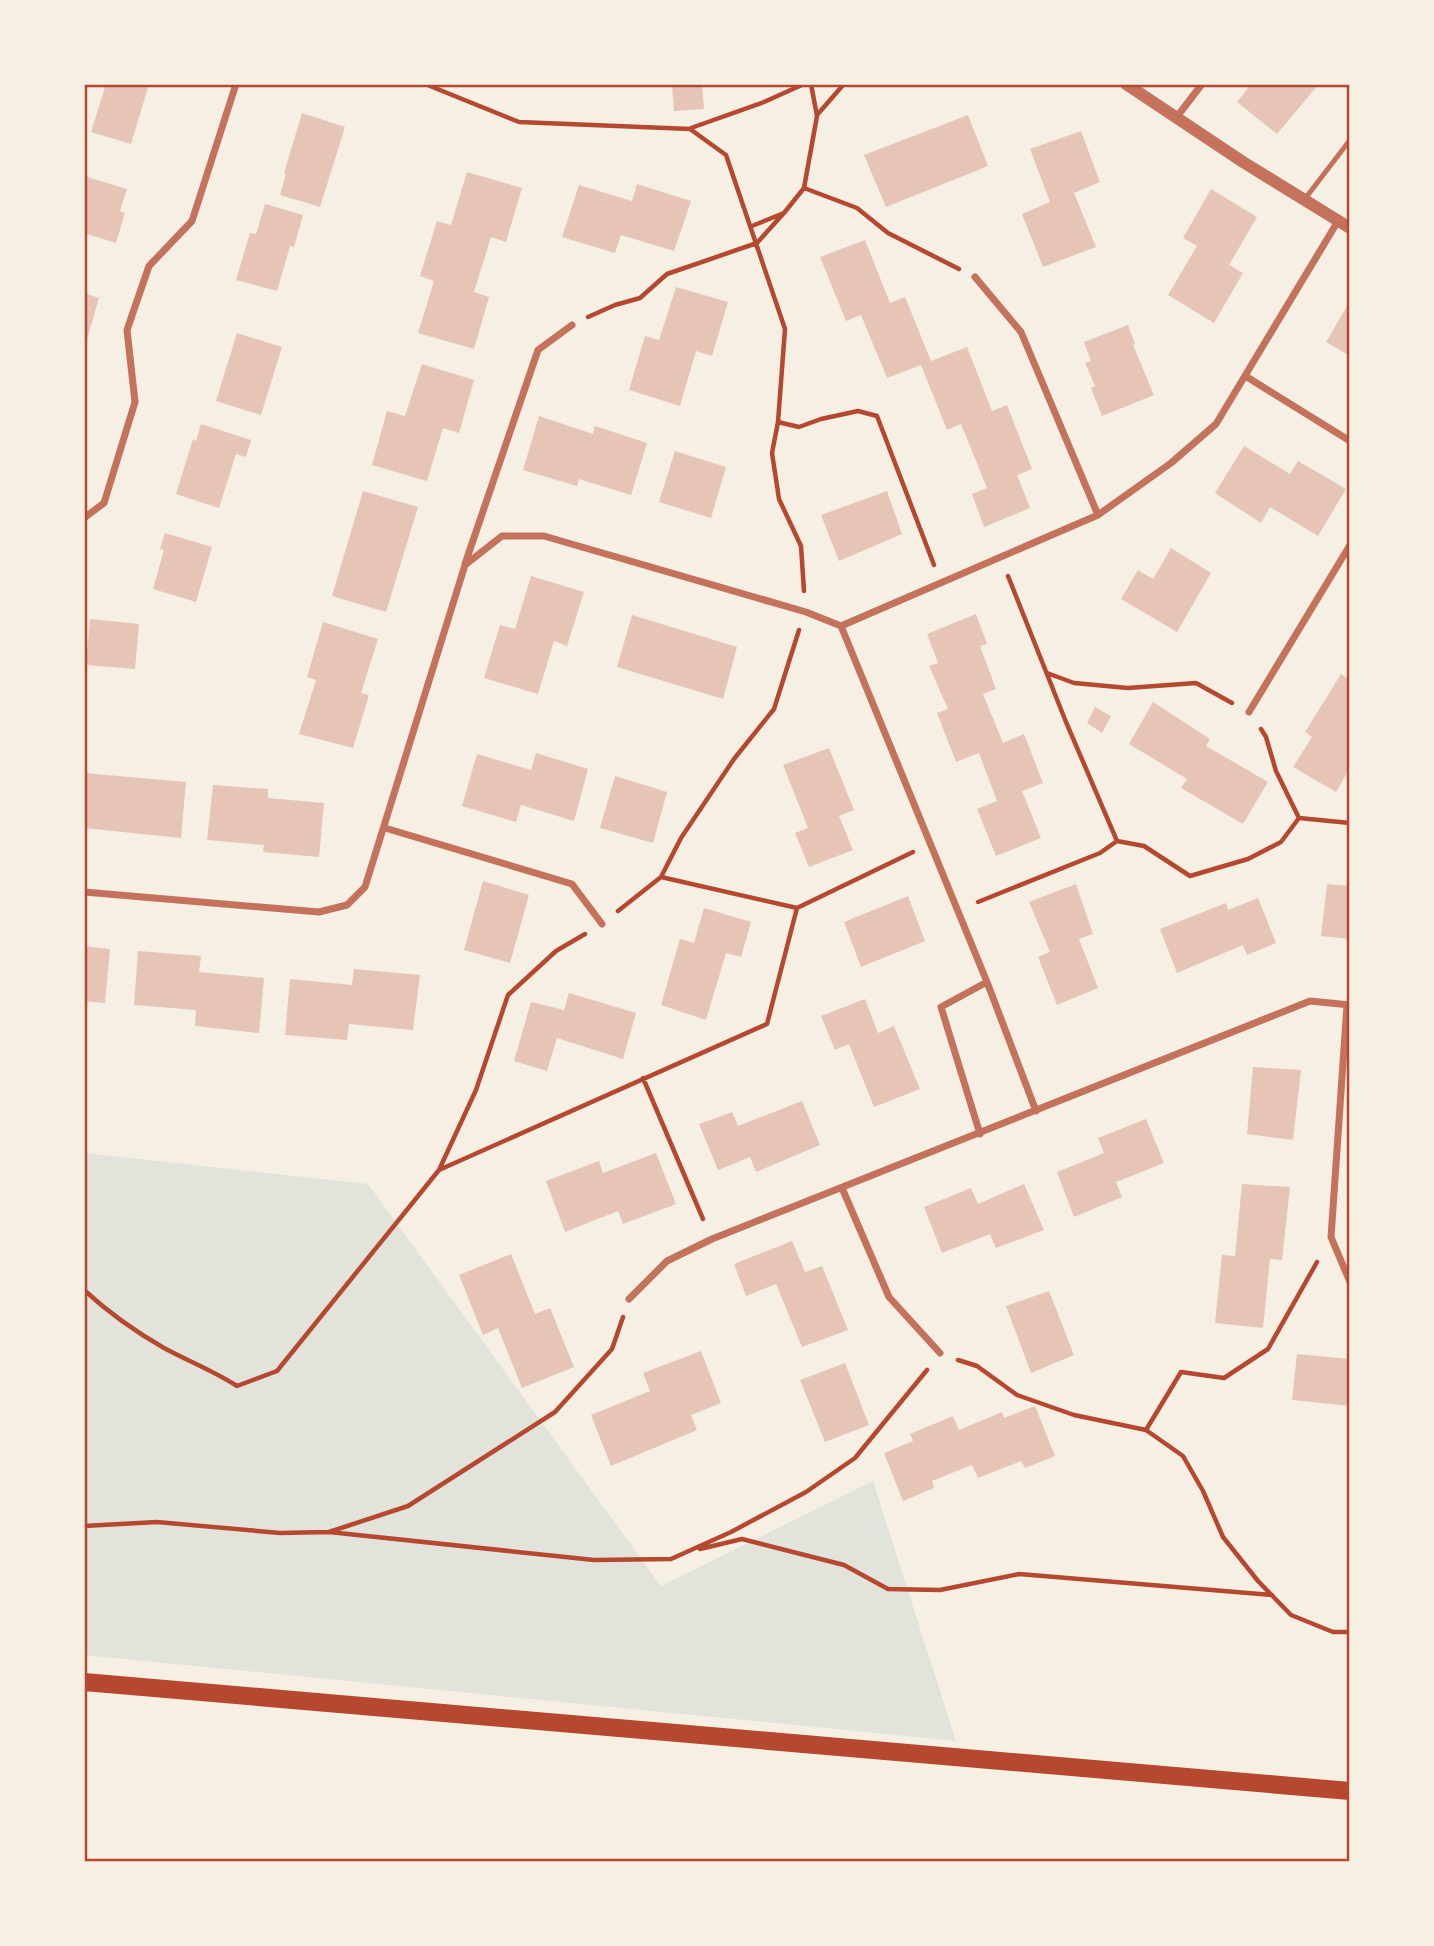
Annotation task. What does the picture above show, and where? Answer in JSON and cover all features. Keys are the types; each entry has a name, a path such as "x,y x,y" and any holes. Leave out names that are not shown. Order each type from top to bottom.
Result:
{"main road":[{"path":"84,1682 1350,1791"}],"street":[{"path":"84,518 104,503 135,402 127,330 149,266 192,222 236,84"},
{"path":"465,565 502,536 544,536 806,612 841,626 941,582 1002,559 1098,515 1171,463 1216,424 1344,225 1126,84"},
{"path":"1176,118 1202,84"},
{"path":"975,277 1021,332 1098,515"},
{"path":"84,892 319,912 347,905 365,887 465,565 538,350 572,325"},
{"path":"1247,377 1350,441"},
{"path":"1249,712 1350,545"},
{"path":"841,626 987,982 1036,1111"},
{"path":"385,828 572,884 602,923"},
{"path":"980,1134 941,1007 987,982"},
{"path":"629,1299 667,1261 712,1239 1310,1001 1349,1005 1331,1237 1350,1282"},
{"path":"842,1188 889,1297 940,1353"}],"lane":[{"path":"1304,200 1350,140"}],"path":[{"path":"84,1290 103,1308 164,1348 214,1371 237,1386 277,1371 439,1170 476,1090 508,995 556,951 602,923 661,877 681,838 719,781 774,709 806,612 801,546 779,499 772,453 778,422 785,330 726,155 690,129 669,126 519,122 425,84"},
{"path":"690,129 804,84"},
{"path":"572,325 615,305 640,298 667,274 757,243 804,188 817,116 811,84"},
{"path":"817,116 844,84"},
{"path":"804,188 857,208 888,233 975,277"},
{"path":"751,226 784,213"},
{"path":"778,422 799,428 821,419 858,411 877,416 941,582"},
{"path":"1002,559 1117,841"},
{"path":"1047,673 1074,683 1128,688 1196,683 1249,712 1266,737 1276,771 1299,818"},
{"path":"957,911 1100,853 1117,841 1144,846 1190,876 1248,859 1282,842 1299,818"},
{"path":"1299,818 1350,823"},
{"path":"661,877 797,908 930,844"},
{"path":"439,1170 767,1024 797,908"},
{"path":"643,1077 712,1239"},
{"path":"1146,1430 1181,1372 1224,1378 1268,1349 1331,1237"},
{"path":"329,1532 408,1506 555,1412 612,1349 629,1299"},
{"path":"84,1526 157,1522 280,1533 329,1532 594,1560 671,1559 731,1532 806,1492 855,1458 940,1353 977,1366 1017,1395 1074,1415 1146,1430 1183,1456 1203,1491 1223,1536 1291,1615 1333,1632 1350,1632"},
{"path":"689,1551 742,1539 844,1565 888,1589 940,1590 1018,1574 1272,1595"}],"shaded area":[{"path":"84,1153 368,1184 661,1586 873,1481 956,1741 84,1655"}],"building":[{"path":"106,84 149,84 131,144 91,132"},
{"path":"672,84 702,84 704,109 674,111"},
{"path":"1251,84 1319,84 1277,134 1237,102"},
{"path":"302,113 345,127 320,207 280,195"},
{"path":"968,115 988,166 886,207 864,155"},
{"path":"1081,131 1100,182 1074,193 1096,247 1043,267 1022,214 1050,202 1030,149"},
{"path":"467,172 522,188 506,242 491,237 474,292 489,297 474,349 418,333 434,281 420,276 437,221 451,225"},
{"path":"84,176 127,189 120,211 125,213 116,243 84,233"},
{"path":"637,184 691,201 674,251 621,235 615,253 562,237 579,185 632,201"},
{"path":"1211,189 1257,217 1229,265 1243,273 1214,323 1168,295 1197,246 1183,238"},
{"path":"265,204 303,215 294,247 290,246 277,291 236,280 250,233 256,234"},
{"path":"865,240 890,303 905,297 931,361 967,347 992,411 1007,405 1032,469 1017,475 1030,508 984,527 972,494 987,488 961,424 947,430 921,365 887,378 861,315 846,321 820,257"},
{"path":"676,287 728,302 712,356 696,351 680,406 629,390 645,336 659,340"},
{"path":"84,293 99,298 85,346 84,346"},
{"path":"1350,301 1350,356 1326,342"},
{"path":"1128,325 1135,344 1133,345 1154,395 1102,416 1091,388 1095,386 1085,363 1091,361 1084,342"},
{"path":"237,333 282,347 261,415 216,401"},
{"path":"422,364 474,380 459,433 443,428 427,481 372,465 387,411 405,416"},
{"path":"539,416 593,434 595,426 647,443 631,495 579,479 577,486 523,470"},
{"path":"201,424 251,440 246,457 236,454 219,508 176,494 193,439 196,441"},
{"path":"1244,446 1290,474 1298,461 1346,489 1318,536 1270,507 1261,523 1215,493"},
{"path":"675,451 726,467 711,518 659,502"},
{"path":"363,491 418,507 386,612 332,596"},
{"path":"887,491 902,534 839,561 821,515"},
{"path":"165,533 212,547 196,602 153,589 164,550 160,549"},
{"path":"1171,548 1211,573 1177,632 1121,599 1138,570 1153,579"},
{"path":"531,576 584,592 567,646 554,641 538,694 484,678 500,625 515,629"},
{"path":"976,614 987,644 980,646 996,689 983,694 1003,743 1024,734 1043,783 1022,791 1041,838 996,856 977,809 997,801 979,753 956,762 937,713 948,709 929,666 938,663 927,634"},
{"path":"632,615 737,647 723,699 617,667"},
{"path":"90,619 139,624 135,669 86,665"},
{"path":"323,622 378,639 361,693 369,695 353,748 299,734 316,680 307,677"},
{"path":"1341,674 1350,680 1350,752 1347,758 1350,760 1350,768 1336,792 1293,767 1312,737 1305,732"},
{"path":"1153,702 1210,739 1206,746 1268,782 1243,824 1181,788 1187,779 1129,744"},
{"path":"1095,707 1111,716 1102,733 1087,723"},
{"path":"829,748 854,810 839,816 853,850 809,867 795,833 808,828 783,765"},
{"path":"536,753 588,769 574,821 521,805 516,822 462,806 477,754 531,770"},
{"path":"84,773 186,782 181,838 84,828"},
{"path":"615,776 667,792 653,843 600,828"},
{"path":"213,785 268,789 268,798 324,803 319,857 263,852 264,845 207,840"},
{"path":"483,881 529,895 510,963 464,950"},
{"path":"1076,884 1093,934 1079,939 1098,988 1057,1005 1038,957 1050,952 1029,902"},
{"path":"1327,884 1350,886 1350,939 1321,936"},
{"path":"908,896 925,941 861,967 844,922"},
{"path":"1258,898 1276,943 1247,955 1243,945 1177,973 1160,929 1226,903 1228,910"},
{"path":"704,908 751,922 741,957 726,953 706,1020 661,1005 680,939 694,943"},
{"path":"84,946 110,949 105,1003 84,1001"},
{"path":"138,951 201,956 199,972 264,978 259,1033 195,1026 196,1010 134,1005"},
{"path":"354,969 420,975 413,1030 349,1024 347,1040 285,1035 290,979 352,985"},
{"path":"569,993 636,1013 623,1059 557,1038 547,1071 514,1061 531,1002 564,1010"},
{"path":"865,999 878,1033 894,1026 920,1089 874,1107 849,1044 835,1050 821,1016"},
{"path":"1253,1067 1301,1070 1293,1140 1247,1134"},
{"path":"802,1101 820,1145 756,1172 750,1157 718,1170 699,1124 732,1112 738,1126"},
{"path":"1146,1119 1164,1163 1116,1182 1122,1197 1074,1217 1057,1172 1104,1153 1098,1138"},
{"path":"656,1153 676,1204 623,1224 618,1211 565,1232 546,1181 599,1161 603,1173"},
{"path":"1024,1184 1044,1230 996,1248 990,1234 942,1253 924,1207 971,1188 978,1204"},
{"path":"1242,1184 1290,1187 1282,1260 1270,1259 1263,1328 1215,1323 1222,1255 1235,1256"},
{"path":"792,1241 805,1272 822,1266 848,1330 802,1347 776,1284 746,1296 734,1264"},
{"path":"511,1254 535,1314 550,1308 574,1367 522,1388 498,1328 483,1335 459,1275"},
{"path":"1049,1291 1074,1355 1031,1373 1006,1306"},
{"path":"701,1351 721,1403 691,1415 697,1430 611,1466 591,1415 650,1391 643,1373"},
{"path":"1297,1354 1350,1359 1350,1406 1292,1400"},
{"path":"845,1363 869,1425 825,1442 800,1380"},
{"path":"1035,1406 1055,1456 1025,1468 1021,1461 978,1478 972,1465 932,1481 934,1488 903,1501 884,1453 913,1441 910,1434 953,1416 959,1430 1002,1412 1004,1418"}]}
